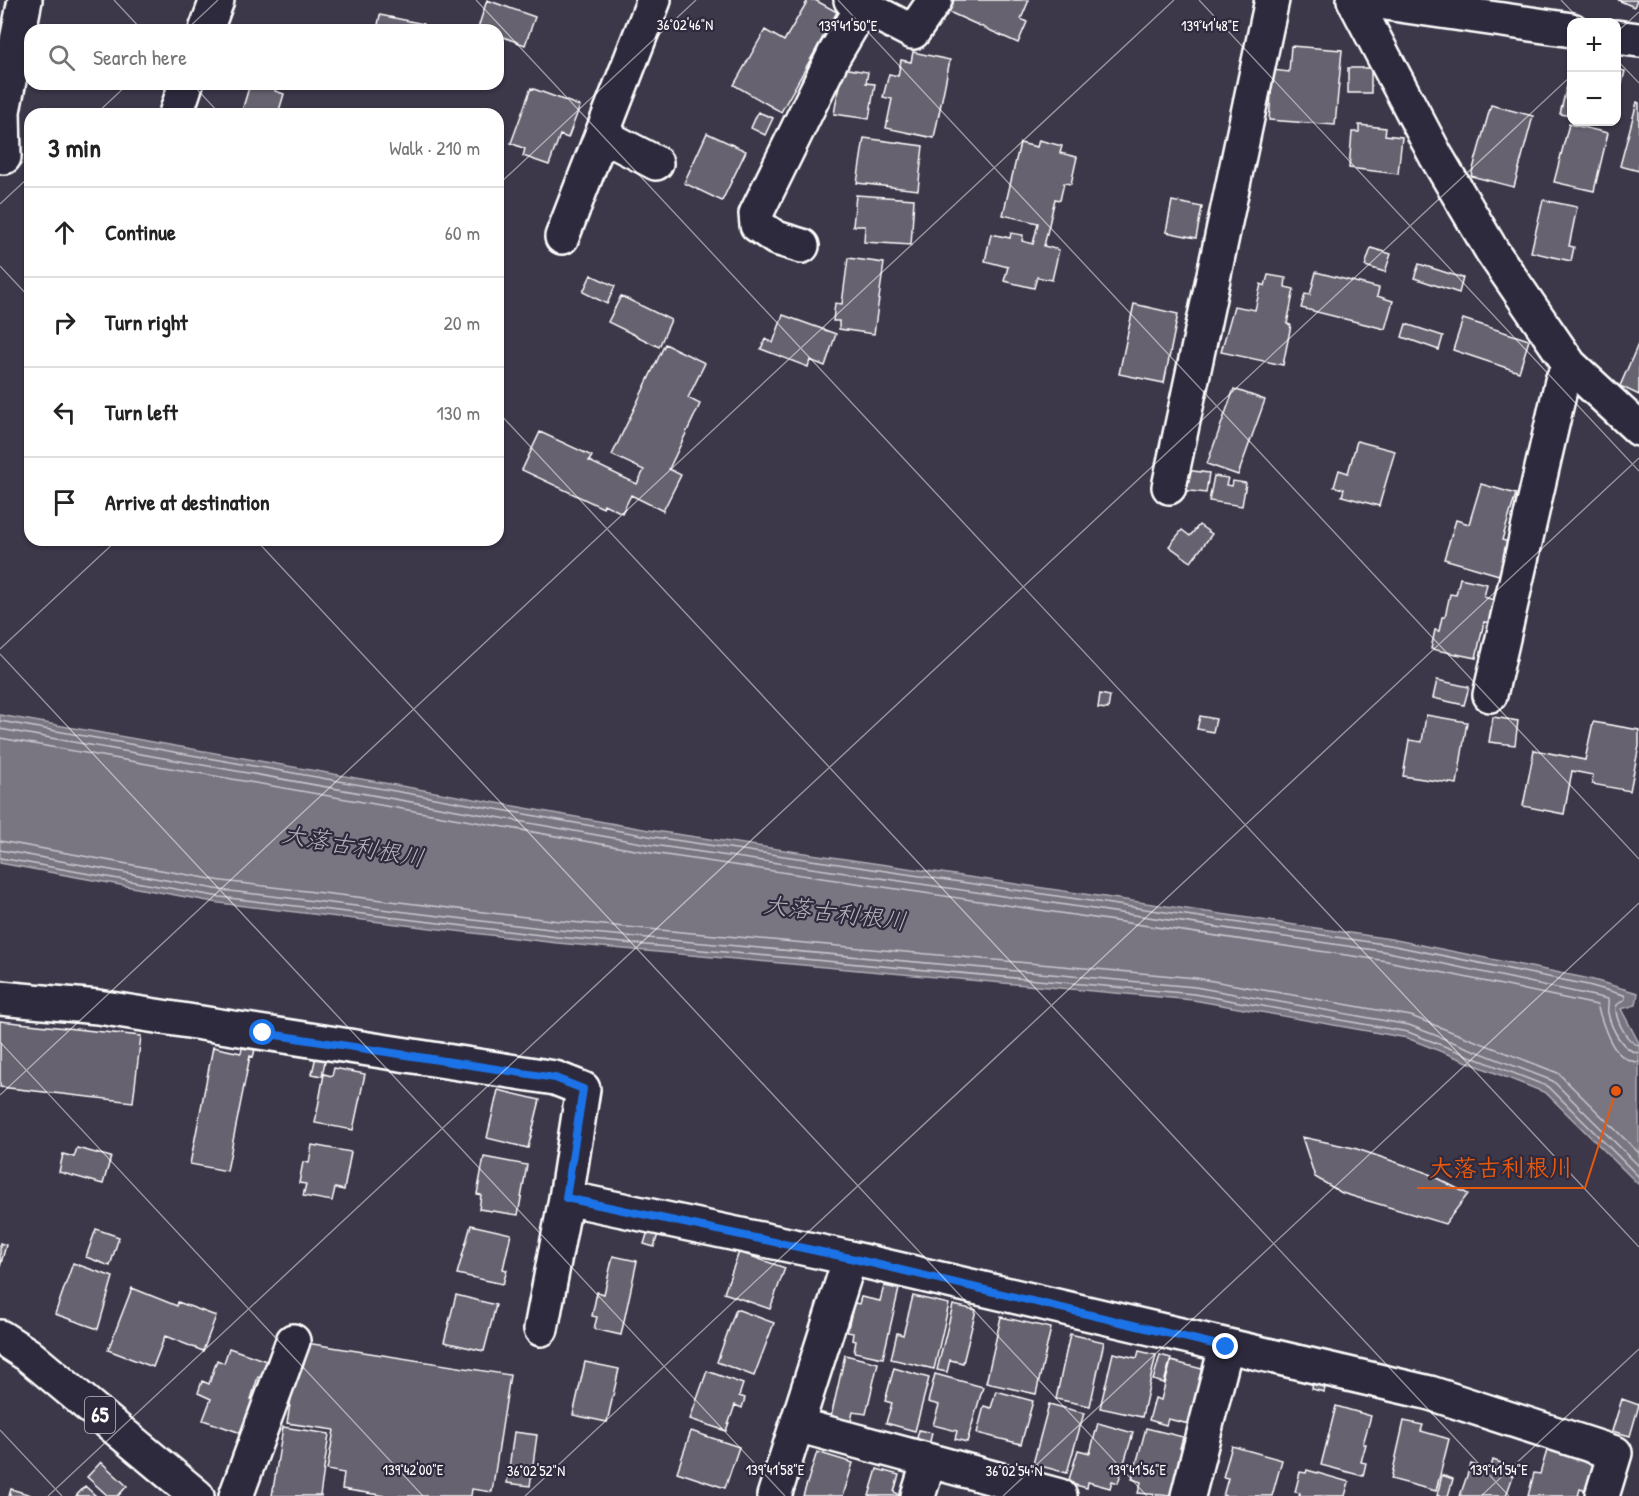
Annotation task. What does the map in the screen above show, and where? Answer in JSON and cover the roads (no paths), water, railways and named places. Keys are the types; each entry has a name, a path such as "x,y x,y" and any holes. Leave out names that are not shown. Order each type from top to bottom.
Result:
{"street":[{"path":"4,157 3,111 25,0"},
{"path":"208,24 217,0"},
{"path":"562,237 654,0"},
{"path":"802,246 776,238 757,225 756,214 857,3 913,32 935,0"},
{"path":"1169,487 1272,0"},
{"path":"1354,0 1436,156 1492,251 1570,365 1639,429"},
{"path":"1365,0 1567,29"},
{"path":"1621,38 1639,40"},
{"path":"178,108 184,90"},
{"path":"603,135 656,163"},
{"path":"1490,695 1562,381 1570,365"},
{"path":"0,998 98,1007 555,1078 583,1089 566,1198 541,1329"},
{"path":"566,1198 850,1258 1430,1393 1615,1453 1602,1496"},
{"path":"774,1496 850,1258"},
{"name":"65","path":"0,1337 28,1355 197,1496"},
{"path":"236,1496 293,1341"},
{"path":"1188,1496 1226,1347"},
{"path":"796,1425 1056,1495"},
{"path":"918,1496 929,1461"}],"water":[{"path":"0,715 655,831 1391,939 1590,979 1638,993 1636,1005 1621,1009 1639,1043 1639,1185 1546,1093 1407,1038 1193,1000 557,943 219,903 0,863"}],"place":[{"name":"大落古利根川","path":"1616,1091"}]}
